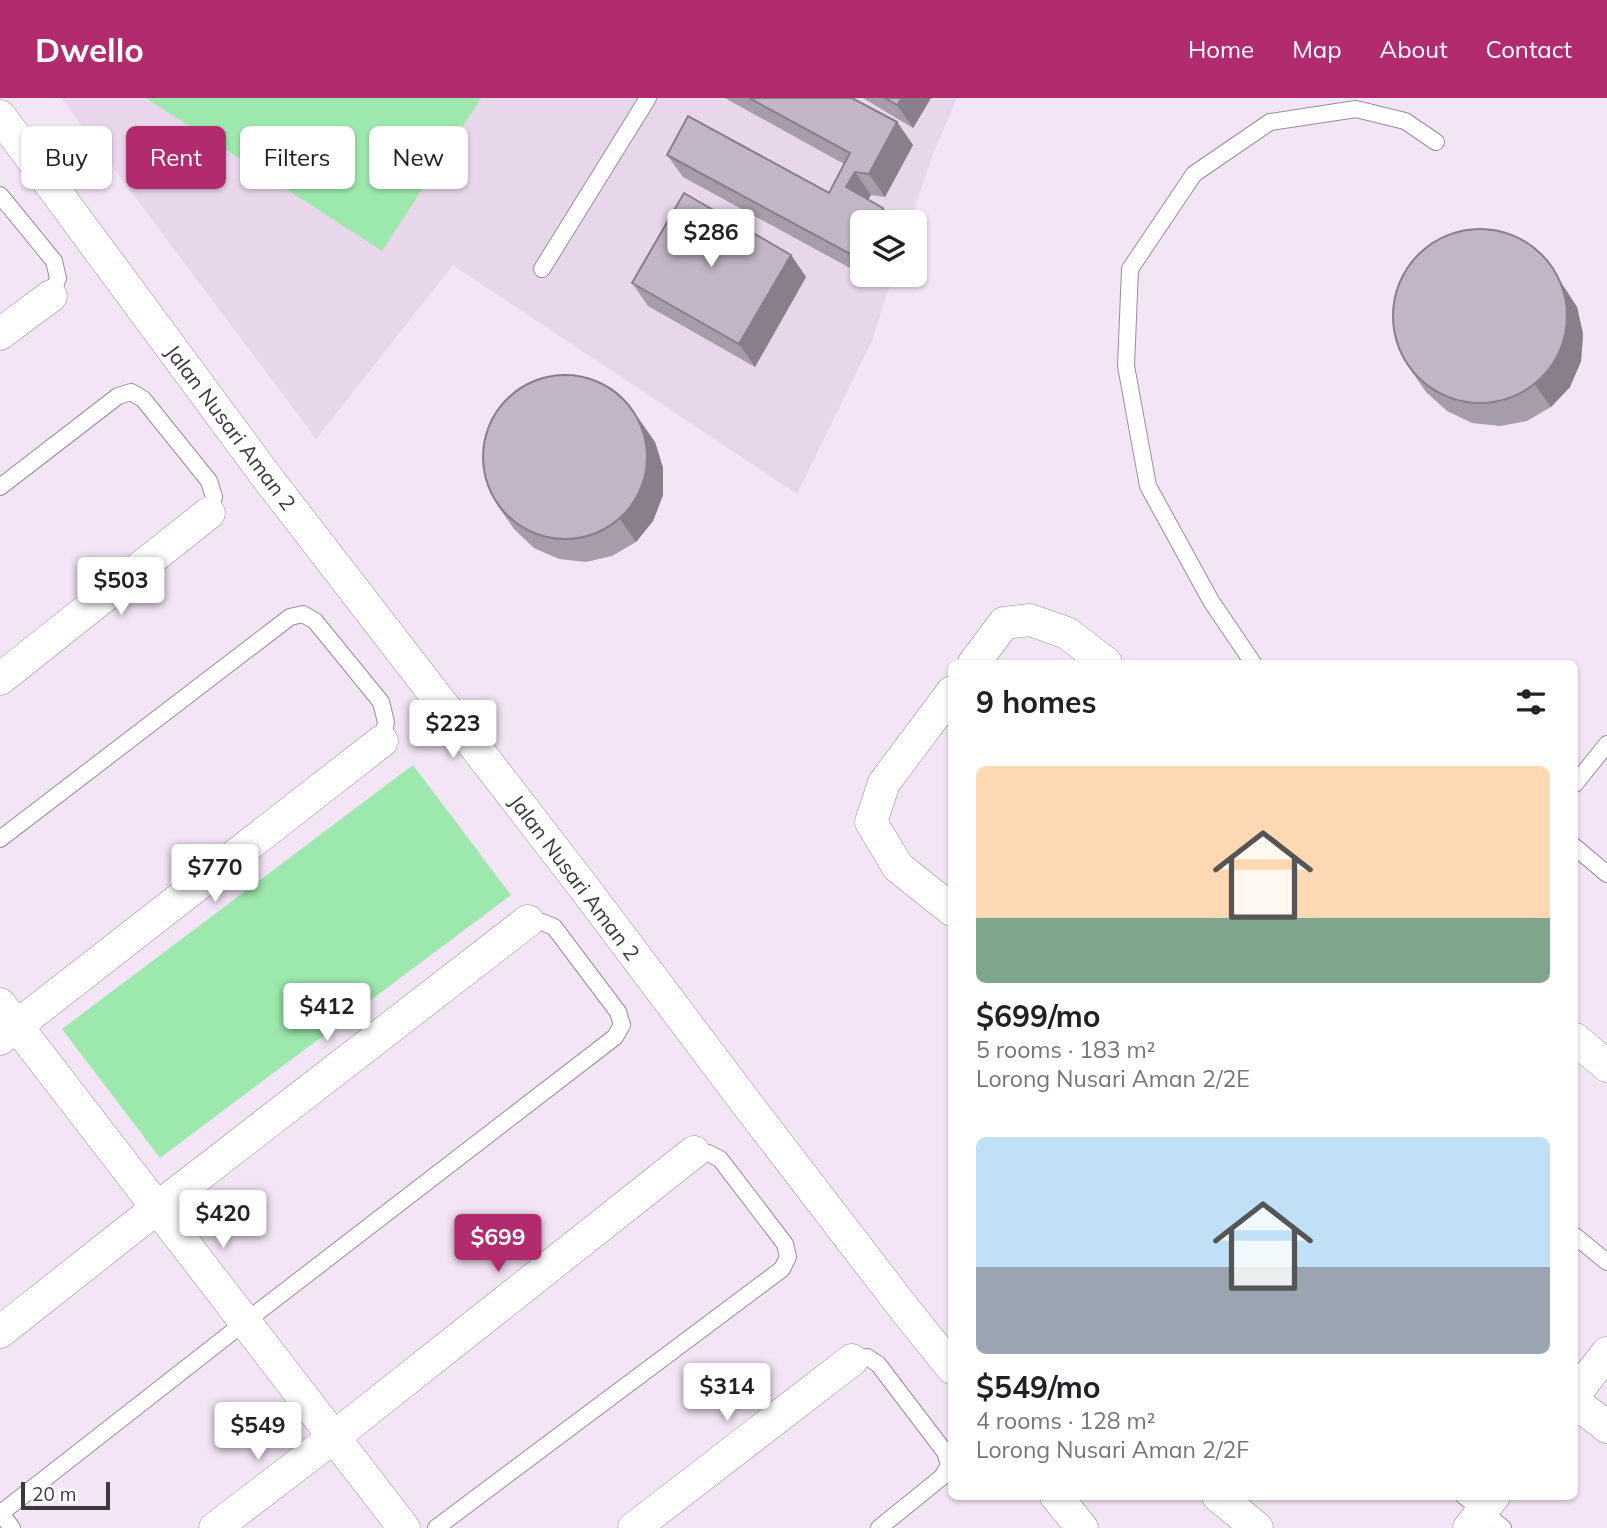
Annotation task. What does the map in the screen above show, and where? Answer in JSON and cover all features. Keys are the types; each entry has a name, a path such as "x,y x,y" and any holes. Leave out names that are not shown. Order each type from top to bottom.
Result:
{"street":[{"name":"Jalan Nusari Aman 2","path":"0,116 266,476 948,1363"},
{"path":"0,334 51,296"},
{"path":"0,679 209,513"},
{"path":"976,660 1004,623 1030,620 1067,633 1102,660"},
{"path":"944,709 884,783 871,822 898,867 948,907"},
{"path":"382,741 5,1023 157,1208 404,1528"},
{"path":"0,1332 528,921"},
{"path":"1578,1042 1607,1066"},
{"path":"215,1528 694,1152"},
{"path":"1578,1390 1607,1353"},
{"path":"634,1528 852,1360"},
{"path":"1578,1404 1607,1427"},
{"path":"1059,1500 1082,1528"},
{"path":"1223,1500 1257,1528"}],"lane":[{"path":"542,269 648,98"},
{"path":"1251,660 1211,601 1148,486 1126,366 1130,268 1194,174 1270,122 1356,109 1405,121 1436,142"},
{"path":"0,195 54,261 58,278 51,296"},
{"path":"0,487 118,396 131,392 143,399 209,481 214,498 209,513"},
{"path":"0,839 290,617 303,614 315,621 381,702 386,722 382,741"},
{"path":"1578,780 1607,744"},
{"path":"1578,850 1607,874"},
{"path":"12,1528 1,1512 615,1037 622,1025 618,1012 554,927 542,922 528,921"},
{"path":"436,1528 782,1269 788,1257 785,1244 720,1159 708,1153 694,1152"},
{"path":"1578,1238 1607,1262"},
{"path":"852,1360 867,1357 878,1364 945,1452 948,1462"},
{"path":"879,1528 942,1476 948,1467"}],"shaded area":[{"path":"61,98 957,98 933,154 914,210 850,210 850,287 889,287 872,341 797,494 453,265 316,439 129,189 226,189 226,126 126,126 126,185 112,166 112,126 82,126"}],"green space":[{"path":"146,98 481,98 463,126 369,126 369,189 422,189 382,251 286,189 355,189 355,126 240,126 240,159 226,150 226,126 189,126"},
{"path":"413,765 511,895 160,1158 62,1029"}],"building":[{"path":"749,98 852,98 897,122 869,174 855,172 846,187 883,208 850,210 850,254 667,155 688,116 829,193 850,153"},
{"path":"885,98 902,98 897,105"},
{"path":"684,193 791,255 739,344 632,283"},
{"path":"1480,229 1513,236 1541,255 1560,283 1567,316 1560,349 1541,377 1513,396 1480,403 1447,396 1419,377 1400,349 1393,316 1400,283 1419,255 1447,236"},
{"path":"565,375 597,381 611,388 623,399 634,411 641,425 647,457 641,489 634,503 623,515 611,526 597,533 565,539 533,533 519,526 507,515 496,503 489,489 483,457 489,425 496,411 507,399 519,388 533,381"}]}
